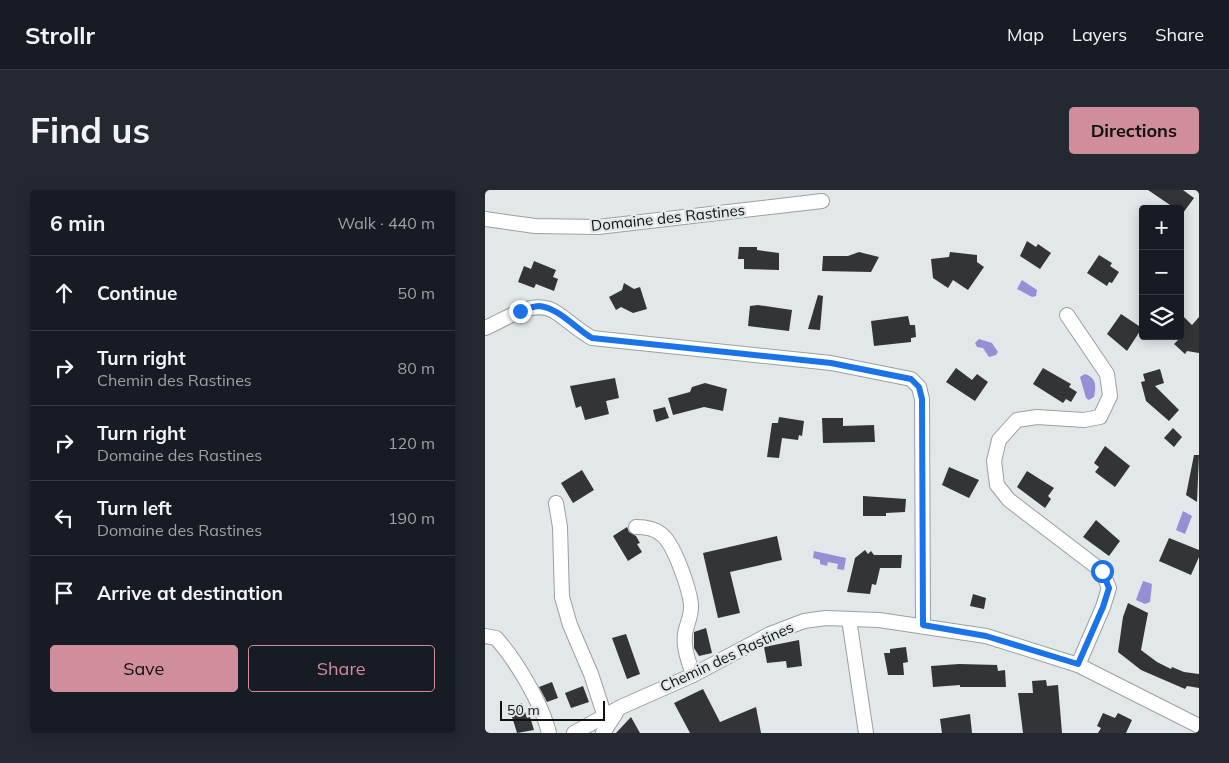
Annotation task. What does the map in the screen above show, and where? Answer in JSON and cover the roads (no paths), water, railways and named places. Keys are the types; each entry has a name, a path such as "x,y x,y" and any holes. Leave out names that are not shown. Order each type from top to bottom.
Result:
{"street":[{"name":"Domaine des Rastines","path":"485,219 535,226 598,228 822,201"},
{"path":"485,328 520,311 538,306 556,312 577,330 592,338 831,363 911,379 919,387 922,399 923,625"},
{"path":"1067,315 1107,374 1110,396 1099,417 1083,420 1037,418 1017,420 999,440 994,461 997,485 1009,500 1102,571 1109,588 1103,607 1078,664"},
{"path":"556,502 562,597 570,625 591,674 605,717"},
{"path":"636,527 650,528 662,534 671,546 681,571 691,603 685,634 686,650 693,675"},
{"name":"Chemin des Rastines","path":"575,733 621,707 693,675 770,634 804,621 826,618 923,625 986,636 1078,664 1199,726"},
{"path":"849,619 866,733"},
{"path":"485,636 496,638 506,649 531,692 549,733"},
{"path":"603,733 621,707"}]}
